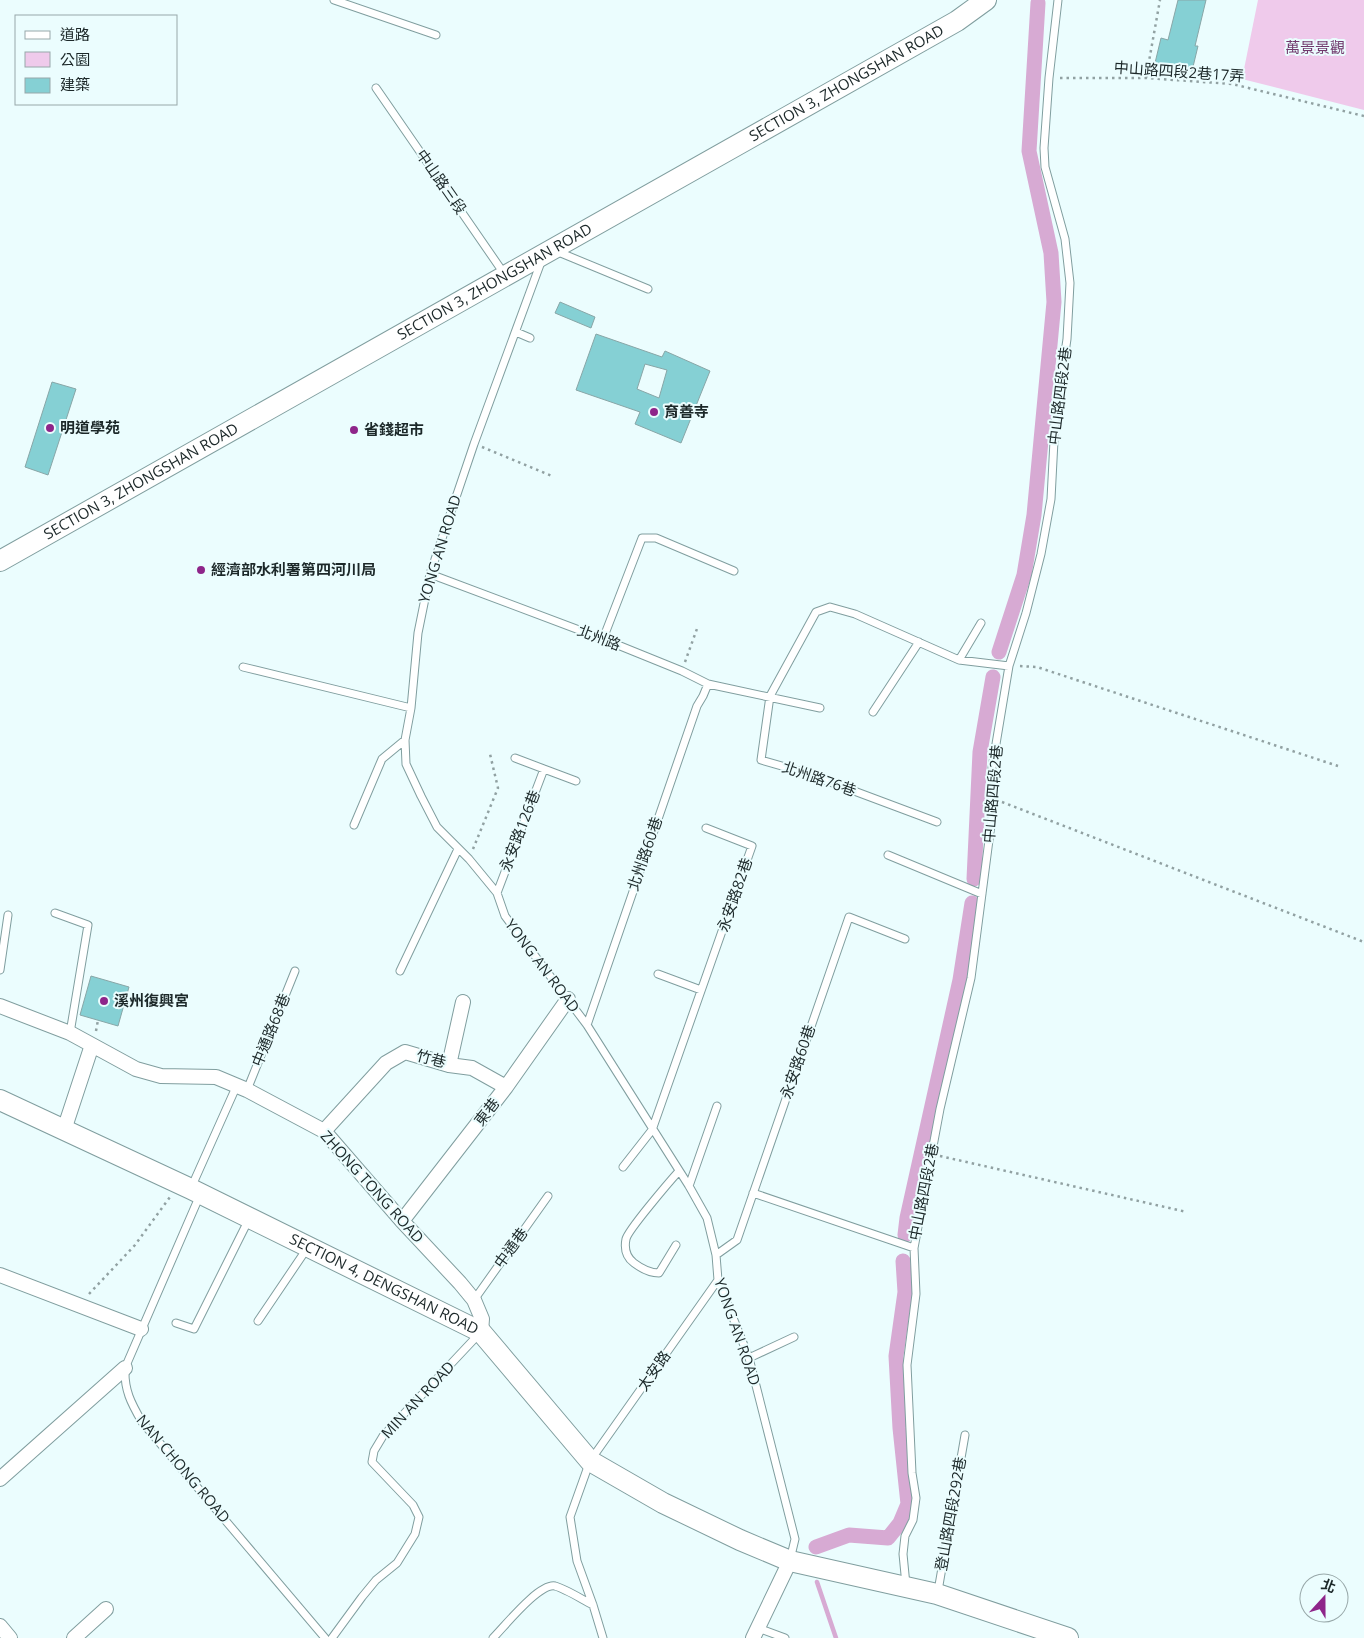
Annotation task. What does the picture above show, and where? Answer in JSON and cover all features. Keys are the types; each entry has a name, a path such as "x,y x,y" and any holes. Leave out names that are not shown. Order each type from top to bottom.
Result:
{"street":[{"name":"SECTION 3, ZHONGSHAN ROAD","path":"0,561 957,21 986,0"},
{"name":"東巷","path":"402,1221 506,1087 568,999"},
{"path":"449,1065 463,1002"},
{"name":"ZHONG TONG ROAD","path":"0,1006 70,1033 94,1038 136,1068 161,1076 216,1077 242,1088 324,1131 474,1300 482,1319 481,1332"},
{"path":"64,1130 94,1038"},
{"name":"竹巷","path":"324,1131 386,1063 405,1052 449,1065 472,1068 506,1087"},
{"name":"SECTION 4, DENGSHAN ROAD","path":"0,1100 191,1189 481,1332 590,1462 663,1503 740,1540 805,1565 937,1594 1068,1638"},
{"path":"0,1275 80,1304 141,1329"},
{"path":"0,1479 125,1368"},
{"path":"755,1633 805,1565"},
{"path":"74,1638 106,1609"},
{"path":"0,1626 10,1638"}],"lane":[{"path":"334,0 436,34"},
{"name":"中山路四段2巷","path":"907,1588 903,1554 905,1536 913,1520 916,1498 912,1473 906,1365 916,1294 914,1248 940,1109 971,978 992,817 992,768 1009,666 1026,613 1041,554 1051,498 1055,421 1067,339 1070,283 1065,239 1044,158 1048,78 1058,0"},
{"name":"中山路三段","path":"376,88 505,276"},
{"path":"548,252 648,289"},
{"name":"YONG AN ROAD","path":"548,252 474,444 430,574 418,633 412,708 405,740 406,764 437,827 469,859 497,893 505,916 587,1025 689,1186 707,1218 716,1255 718,1280 749,1358 795,1539 805,1565"},
{"path":"516,332 530,338"},
{"path":"603,639 642,538 656,538 734,571"},
{"name":"北州路","path":"430,574 603,639 682,671 708,684 820,708"},
{"path":"770,696 816,612 830,607 855,614 959,660 1009,666"},
{"path":"959,660 981,623"},
{"path":"873,712 919,642"},
{"path":"242,667 412,708"},
{"name":"北州路60巷","path":"587,1025 696,706 708,684"},
{"name":"北州路76巷","path":"770,696 761,760 806,773 937,822"},
{"path":"354,824 382,759 405,740"},
{"path":"515,758 576,781"},
{"name":"永安路126巷","path":"497,893 544,769"},
{"name":"永安路82巷","path":"623,1168 652,1130 752,846 706,828"},
{"path":"400,971 458,849"},
{"path":"888,855 982,894"},
{"path":"55,913 88,925 70,1033"},
{"path":"0,970 8,916"},
{"name":"永安路60巷","path":"716,1255 737,1240 849,917 905,939"},
{"name":"中通路68巷","path":"191,1189 242,1088 295,971"},
{"path":"658,974 702,990"},
{"path":"689,1186 717,1106"},
{"path":"676,1245 659,1273 652,1273 641,1269 629,1260 625,1251 626,1237 679,1170"},
{"name":"NAN CHONG ROAD","path":"191,1189 141,1329 125,1368 129,1400 142,1422 325,1638"},
{"path":"753,1193 914,1248"},
{"name":"中通巷","path":"474,1300 548,1196"},
{"path":"176,1323 194,1329 249,1218"},
{"path":"258,1321 308,1247"},
{"name":"太安路","path":"603,1638 577,1561 570,1517 590,1462 718,1280"},
{"name":"MIN AN ROAD","path":"332,1638 376,1580 397,1563 415,1534 419,1517 412,1506 372,1462 374,1450 383,1436 481,1332"},
{"path":"749,1358 794,1337"},
{"name":"登山路四段292巷","path":"937,1594 965,1435"},
{"path":"494,1638 537,1593 548,1586 555,1586 593,1605"},
{"path":"755,1633 785,1638"}],"path":[{"path":"1146,78 1160,0"},
{"name":"中山路四段2巷17弄","path":"1048,78 1146,78 1232,84 1364,116"},
{"path":"474,444 552,476"},
{"path":"682,671 698,626"},
{"path":"1009,666 1037,666 1338,766"},
{"path":"469,859 498,788 490,754"},
{"path":"991,798 1364,942"},
{"path":"94,1038 98,1020"},
{"path":"931,1154 1187,1212"},
{"path":"80,1304 191,1189"}],"green space":[{"name":"萬景景觀","path":"1258,0 1364,0 1364,110 1242,79"}],"building":[{"path":"1178,0 1206,0 1195,46 1198,46 1192,71 1155,63 1161,38 1168,40"},
{"path":"560,302 595,317 591,328 555,313"},
{"path":"596,334 662,357 665,351 710,371 681,443 635,424 640,412 576,390","holes":["645,364 667,370 659,398 637,389"]},
{"name":"明道學苑","path":"52,382 76,389 48,475 25,467"},
{"name":"溪州復興宮","path":"91,976 129,987 118,1026 80,1015"}],"waterway":[{"path":"999,652 1024,575 1034,515 1054,302 1051,253 1029,151 1038,3"},
{"path":"974,879 980,752 993,677"},
{"path":"905,1235 907,1218 960,980 972,903"},
{"path":"816,1547 849,1535 888,1538 900,1523 908,1504 900,1428 896,1356 905,1292 903,1261"},
{"path":"817,1582 836,1638"}],"place":[{"name":"育善寺","path":"654,412"},
{"name":"明道學苑","path":"50,428"},
{"name":"省錢超市","path":"354,430"},
{"name":"經濟部水利署第四河川局","path":"201,570"},
{"name":"溪州復興宮","path":"104,1001"}]}
